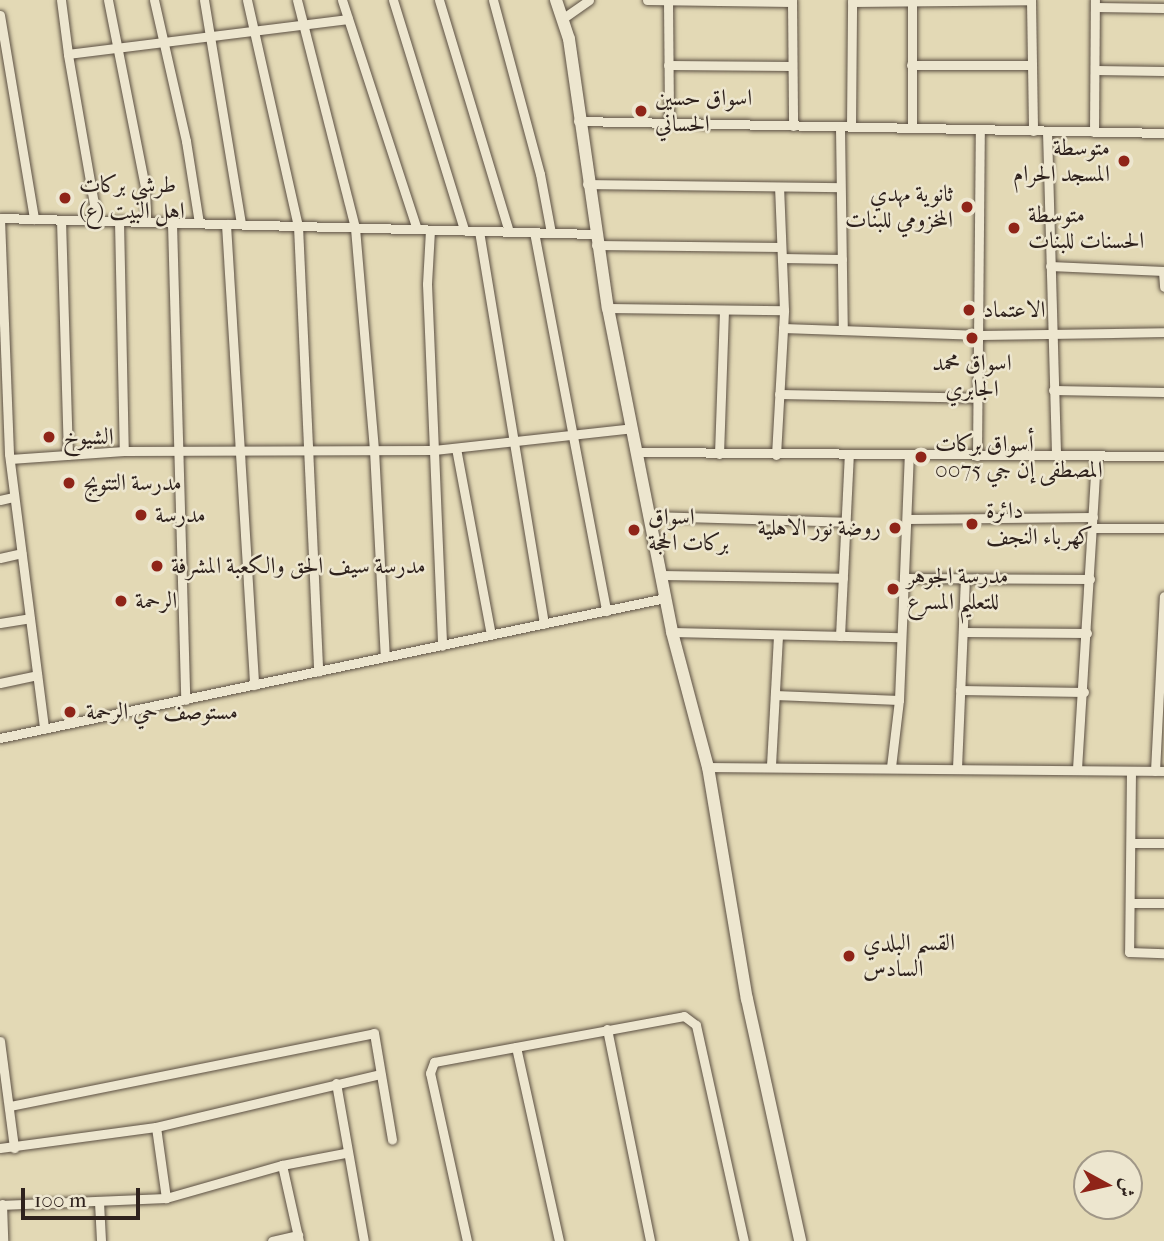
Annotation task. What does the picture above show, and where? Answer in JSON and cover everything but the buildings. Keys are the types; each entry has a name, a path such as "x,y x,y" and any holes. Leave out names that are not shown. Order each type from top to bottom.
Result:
{"street":[{"path":"61,0 97,221"},
{"path":"108,0 115,47 145,187 146,222"},
{"path":"154,0 199,223"},
{"path":"204,0 241,225"},
{"path":"247,0 298,226 318,672"},
{"path":"297,0 355,228 374,450 385,657"},
{"path":"342,0 417,229"},
{"path":"393,0 464,230"},
{"path":"439,0 509,232"},
{"path":"493,0 540,174 551,233"},
{"path":"556,0 579,99 578,121 608,308 672,632 708,767 747,999 800,1241"},
{"path":"562,19 589,0"},
{"path":"647,0 792,1 793,126"},
{"path":"912,0 912,128"},
{"path":"851,127 852,1 1031,0 1033,131"},
{"path":"668,1 669,124"},
{"path":"1094,132 1095,3 1160,5"},
{"path":"0,15 34,219"},
{"path":"68,54 210,34 348,19"},
{"path":"668,65 792,66"},
{"path":"911,65 1032,65"},
{"path":"1095,70 1164,71"},
{"path":"578,121 1164,134"},
{"path":"840,127 843,330"},
{"path":"977,456 981,335 980,130"},
{"path":"1047,131 1056,456"},
{"path":"587,184 840,187"},
{"path":"776,455 784,310 779,187"},
{"path":"44,729 6,456 0,218 534,232 595,239 781,247"},
{"path":"61,220 68,455"},
{"path":"119,221 124,451"},
{"path":"172,223 184,699"},
{"path":"226,224 254,685"},
{"path":"430,230 427,284 442,646"},
{"path":"479,231 544,624"},
{"path":"534,232 606,611"},
{"path":"782,258 842,259"},
{"path":"1051,266 1163,271 1164,287"},
{"path":"608,308 784,310"},
{"path":"719,454 724,310"},
{"path":"783,328 981,335 1164,332"},
{"path":"1053,390 1164,392"},
{"path":"779,394 979,398"},
{"path":"6,456 240,449 308,452 434,450 632,428"},
{"path":"456,447 491,635"},
{"path":"637,452 1164,456"},
{"path":"841,636 849,455"},
{"path":"891,767 899,700 909,455"},
{"path":"1077,769 1084,692 1096,456"},
{"path":"0,500 13,497"},
{"path":"649,516 846,522"},
{"path":"906,519 1093,517"},
{"path":"1092,528 1164,528"},
{"path":"0,558 21,553"},
{"path":"661,575 843,578"},
{"path":"904,578 1090,579"},
{"path":"957,768 965,580"},
{"path":"708,767 771,765 1160,771 1164,596"},
{"path":"0,738 666,598"},
{"path":"0,623 30,618"},
{"path":"672,632 901,637"},
{"path":"963,632 1087,632"},
{"path":"771,765 778,635"},
{"path":"0,683 37,675"},
{"path":"960,690 1084,692"},
{"path":"775,695 899,700"},
{"path":"1131,771 1129,952 1164,953"},
{"path":"1131,843 1164,843"},
{"path":"1130,903 1164,903"},
{"path":"467,1241 430,1067 434,1062 684,1016 696,1025 744,1241"},
{"path":"607,1029 650,1241"},
{"path":"10,1106 374,1033 392,1139"},
{"path":"0,1041 13,1148"},
{"path":"516,1047 559,1241"},
{"path":"0,1148 156,1127 380,1074"},
{"path":"336,1083 345,1153 364,1241"},
{"path":"156,1127 166,1198"},
{"path":"3,1241 1,1205 166,1198 282,1165 345,1153"},
{"path":"272,1241 298,1238 282,1165"},
{"path":"99,1202 100,1241"}],"place":[{"name":"اسواق حسين الحساني","path":"641,111"},
{"name":"متوسطة المسجد الحرام","path":"1124,161"},
{"name":"طرشي بركات اهل البيت (ع)","path":"65,198"},
{"name":"ثانوية مهدي المخزومي للبنات","path":"967,207"},
{"name":"متوسطة الحسنات للبنات","path":"1014,228"},
{"name":"الاعتماد","path":"969,310"},
{"name":"اسواق محمد الجابري","path":"972,338"},
{"name":"الشيوخ","path":"49,437"},
{"name":"أسواق بركات المصطفی إن جي 0075","path":"921,457"},
{"name":"مدرسة التتويج","path":"69,483"},
{"name":"مدرسة","path":"141,515"},
{"name":"دائرة كهرباء النجف","path":"972,524"},
{"name":"روضة نور الاهلية","path":"895,528"},
{"name":"اسواق بركات الحجة","path":"634,530"},
{"name":"مدرسة سيف الحق والكعبة المشرفة","path":"157,566"},
{"name":"مدرسة الجوهر للتعليم المسرع","path":"893,589"},
{"name":"الرحمة","path":"121,601"},
{"name":"مستوصف حي الرحمة","path":"70,712"},
{"name":"القسم البلدي السادس","path":"849,956"}]}
